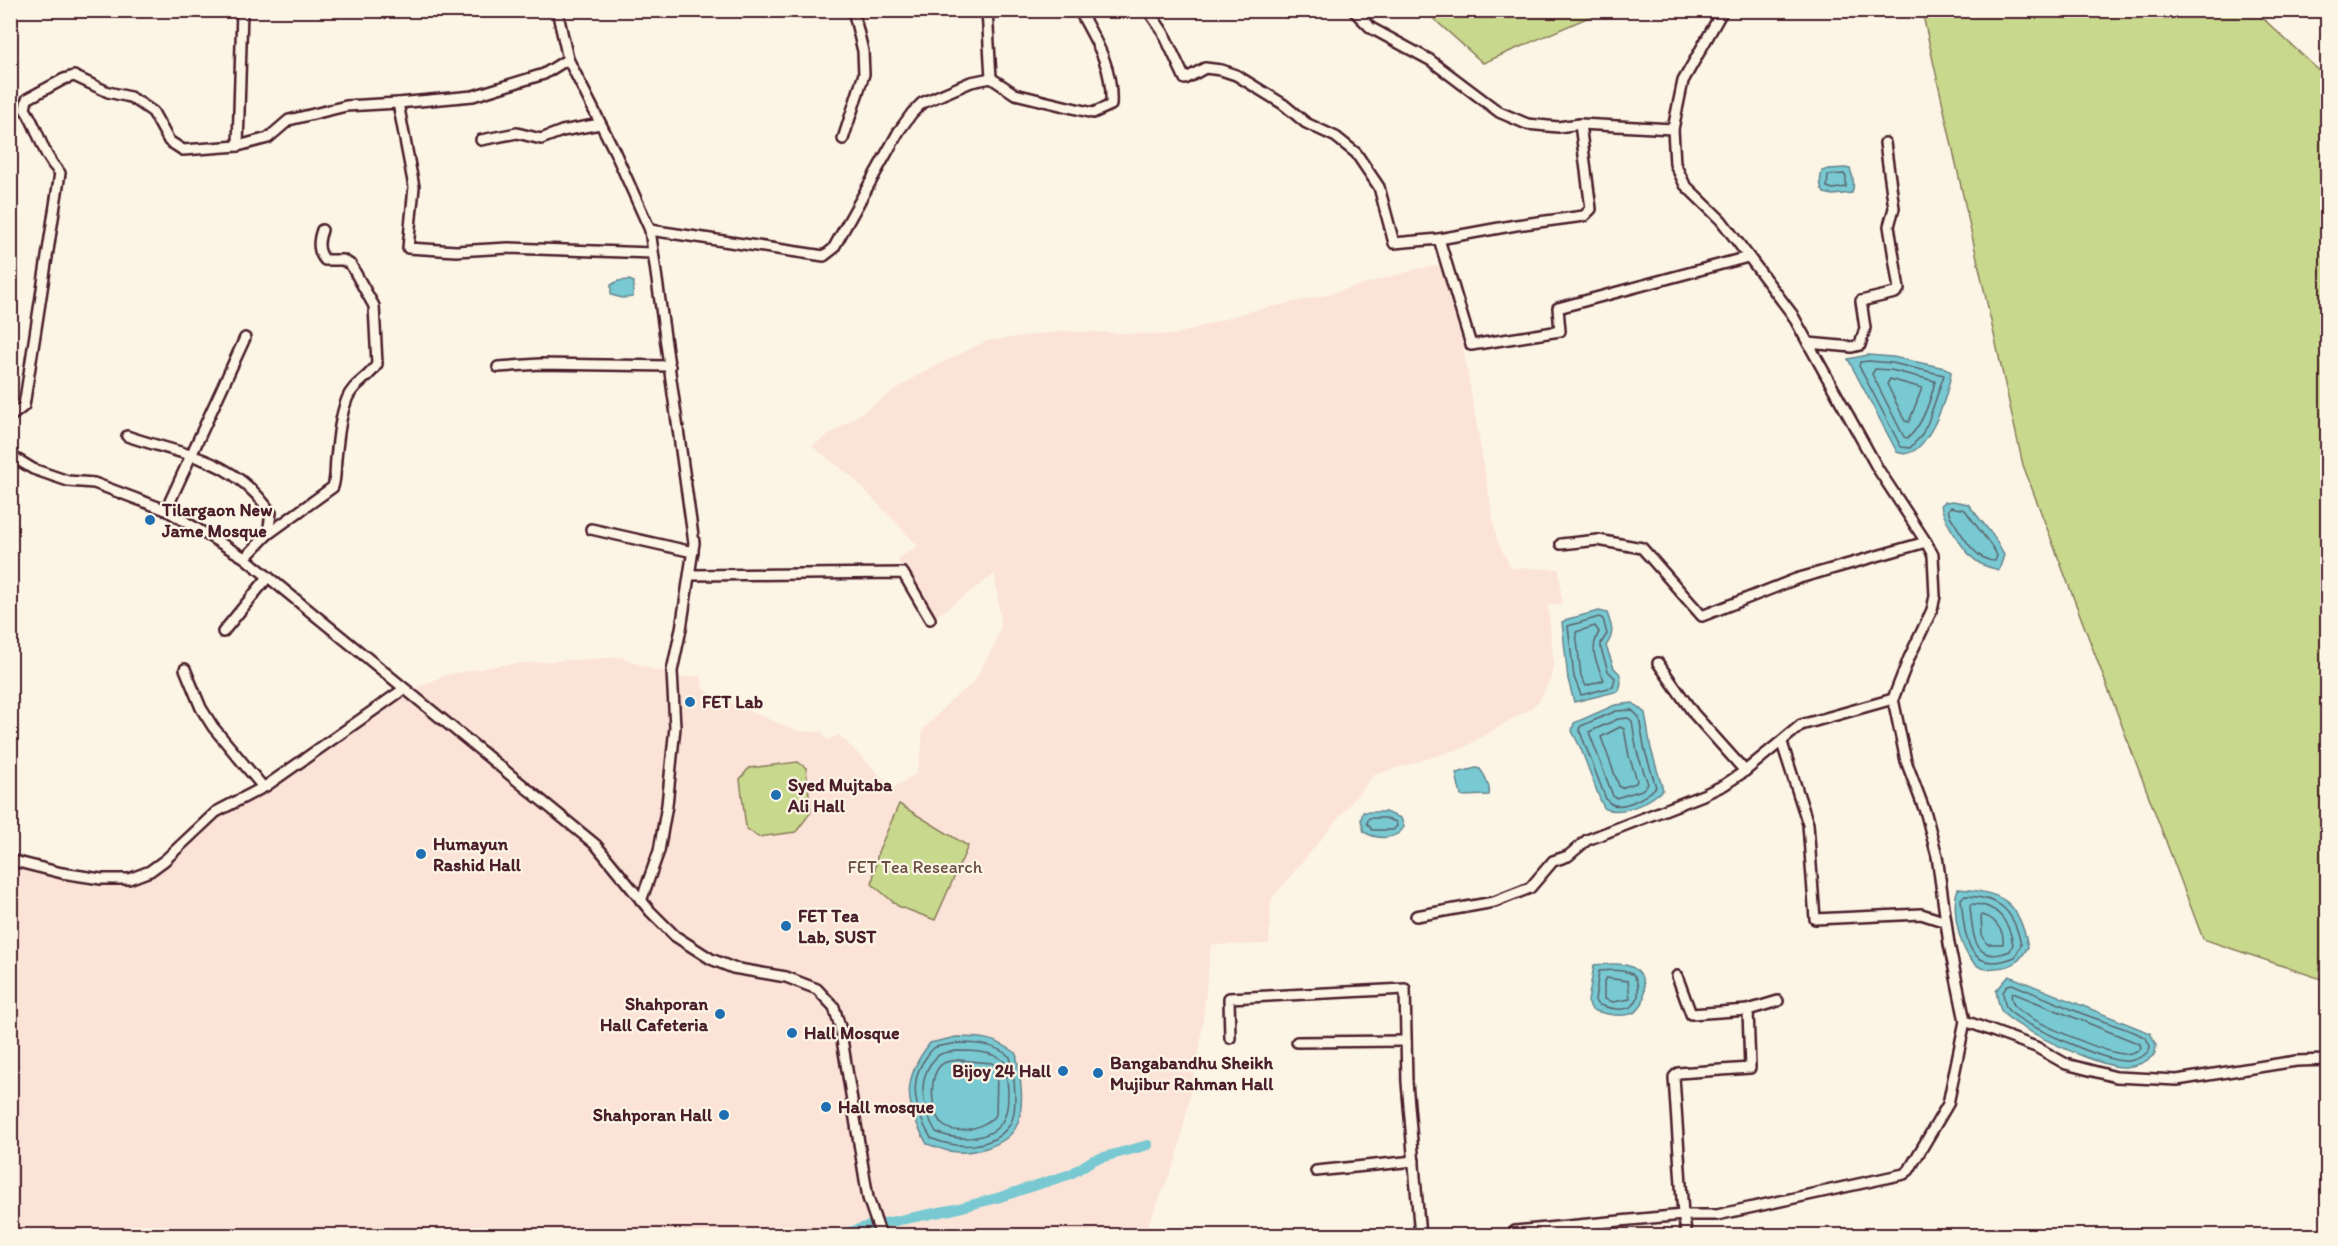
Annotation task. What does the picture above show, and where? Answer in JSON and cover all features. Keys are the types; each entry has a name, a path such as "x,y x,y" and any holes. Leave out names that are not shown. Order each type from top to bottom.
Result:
{"street":[{"path":"238,146 242,10"},
{"path":"557,10 568,59 650,230 694,543 672,671 675,727 667,805 659,852 641,901"},
{"path":"843,139 864,74 863,51 853,10"},
{"path":"987,10 991,78"},
{"path":"650,230 824,256 833,249 899,131 922,103 970,82 991,78 1015,94 1093,112 1111,105 1112,88 1107,64 1079,10"},
{"path":"1148,10 1163,32 1185,80 1205,68 1221,69 1236,75 1283,104 1306,123 1336,137 1356,153 1380,187 1394,243 1438,239 1584,216 1591,209 1580,124"},
{"path":"1353,10 1371,28 1430,60 1500,112 1527,124 1558,127 1580,124 1673,129"},
{"path":"1515,1231 1683,1215 1717,1215 1904,1174 1909,1170 1948,1104 1965,1021 1946,922 1938,856 1926,813 1906,761 1893,699 1909,658 1932,610 1935,596 1933,555 1878,469 1792,314 1721,220 1685,185 1676,164 1673,129 1683,81 1724,10"},
{"path":"10,417 24,406 60,173 49,161 41,145 42,139 36,124 25,109 27,99 51,85 74,76 108,92 130,97 140,103 153,112 169,141 183,150 238,146 268,138 289,120 346,106 473,96 544,74 568,59"},
{"path":"398,103 414,187 408,248 456,251 508,248 653,253"},
{"path":"481,140 517,133 541,139 562,131 600,124"},
{"path":"1808,343 1852,347 1860,345 1865,328 1861,301 1895,293 1899,289 1888,226 1894,208 1885,143"},
{"path":"245,558 268,534 333,487 336,477 339,431 346,400 352,389 374,371 377,364 375,306 351,265 343,260 325,260 319,245 322,230"},
{"path":"1438,239 1471,345 1560,331 1558,308 1748,257"},
{"path":"166,510 245,338"},
{"path":"498,366 540,364 669,366"},
{"path":"127,436 191,453 223,467 262,501 271,513 268,534"},
{"path":"10,455 33,469 68,481 94,483 166,510 245,558 596,845 641,901 675,936 711,959 733,968 768,973 817,989 834,1007 840,1027 868,1198 878,1228"},
{"path":"591,529 693,552"},
{"path":"1561,544 1598,540 1642,548 1702,616 1796,579 1926,542"},
{"path":"690,575 903,573 930,619"},
{"path":"223,632 268,577"},
{"path":"1658,663 1694,714 1745,771"},
{"path":"185,669 201,708 213,727 263,787"},
{"path":"10,860 62,873 101,879 129,879 150,871 216,812 263,787 405,689"},
{"path":"1416,916 1494,902 1530,888 1553,861 1568,856 1587,840 1724,785 1782,743 1801,725 1893,699"},
{"path":"1782,743 1808,824 1815,919 1921,914 1946,922"},
{"path":"1677,976 1691,1014 1748,1010 1779,1001"},
{"path":"1230,1038 1229,998 1406,989 1406,1041 1420,1236"},
{"path":"1687,1236 1683,1215 1674,1077 1678,1073 1750,1068 1748,1010"},
{"path":"1965,1021 2036,1047 2066,1064 2116,1077 2177,1080 2285,1062 2328,1060"},
{"path":"1297,1042 1406,1041"},
{"path":"1316,1171 1414,1161"}],"shaded area":[{"path":"1440,265 1462,341 1497,540 1511,568 1559,569 1562,603 1548,605 1554,664 1550,680 1539,701 1530,709 1463,748 1374,775 1271,900 1269,944 1211,945 1200,1047 1177,1157 1144,1235 11,1236 11,868 92,886 132,885 144,881 169,865 214,820 297,772 417,688 445,675 501,665 621,657 654,670 669,672 670,678 701,676 703,689 739,707 798,731 822,732 827,740 839,735 893,788 916,774 922,747 922,731 950,701 973,683 996,642 1001,625 995,574 934,618 897,559 918,546 852,477 812,446 916,376 986,341 1063,331 1174,335 1246,312 1322,296 1417,269"}],"green space":[{"path":"1425,11 1603,11 1483,63"},
{"path":"1922,11 2255,11 2327,78 2327,981 2203,939 2023,465"},
{"path":"798,762 806,768 811,812 796,832 758,837 746,828 740,779 749,768"},
{"name":"FET Tea Research","path":"899,804 968,846 935,920 898,906 872,884 878,852"}],"water":[{"path":"1850,169 1852,175 1852,193 1833,195 1824,193 1820,183 1822,171"},
{"path":"618,281 634,282 633,297 622,298 611,295 611,285"},
{"path":"1868,355 1893,357 1945,368 1951,372 1946,395 1934,425 1917,448 1908,453 1897,452 1848,359"},
{"path":"1953,501 1968,504 1994,537 2004,555 1999,570 1975,560 1957,538 1946,520 1941,505"},
{"path":"1599,611 1607,613 1611,626 1612,634 1606,646 1614,668 1620,674 1619,691 1574,702 1568,679 1562,622"},
{"path":"1633,703 1645,713 1651,749 1663,790 1636,807 1621,810 1605,809 1572,731 1574,723 1615,705"},
{"path":"1480,769 1486,778 1489,795 1461,796 1456,773"},
{"path":"1363,812 1385,812 1401,818 1404,827 1391,837 1369,834 1364,832 1361,820"},
{"path":"1958,889 1987,893 1998,897 2014,909 2020,919 2028,947 2015,963 1985,969 1974,963 1963,945 1956,920"},
{"path":"1621,964 1639,972 1644,982 1644,997 1641,1006 1636,1011 1621,1015 1592,1010 1588,1002 1594,965"},
{"path":"2009,976 2150,1033 2156,1045 2155,1054 2138,1065 2115,1066 2081,1055 2025,1029 2001,1011 1999,1006 1996,991"},
{"path":"956,1037 994,1041 1016,1053 1020,1080 1021,1110 1016,1127 1011,1134 996,1144 967,1152 944,1150 927,1144 914,1117 909,1092 914,1069 930,1043"}],"waterway":[{"path":"838,1236 865,1227 997,1198 1071,1174 1093,1160 1148,1145"}],"place":[{"name":"Tilargaon New Jame Mosque","path":"150,520"},
{"name":"FET Lab","path":"690,702"},
{"name":"Syed Mujtaba Ali Hall","path":"776,795"},
{"name":"Humayun Rashid Hall","path":"421,854"},
{"name":"FET Tea Lab, SUST","path":"786,926"},
{"name":"Shahporan Hall Cafeteria","path":"720,1014"},
{"name":"Hall Mosque","path":"792,1033"},
{"name":"Bijoy 24 Hall","path":"1063,1071"},
{"name":"Bangabandhu Sheikh Mujibur Rahman Hall","path":"1098,1073"},
{"name":"Hall mosque","path":"826,1107"},
{"name":"Shahporan Hall","path":"724,1115"}]}
